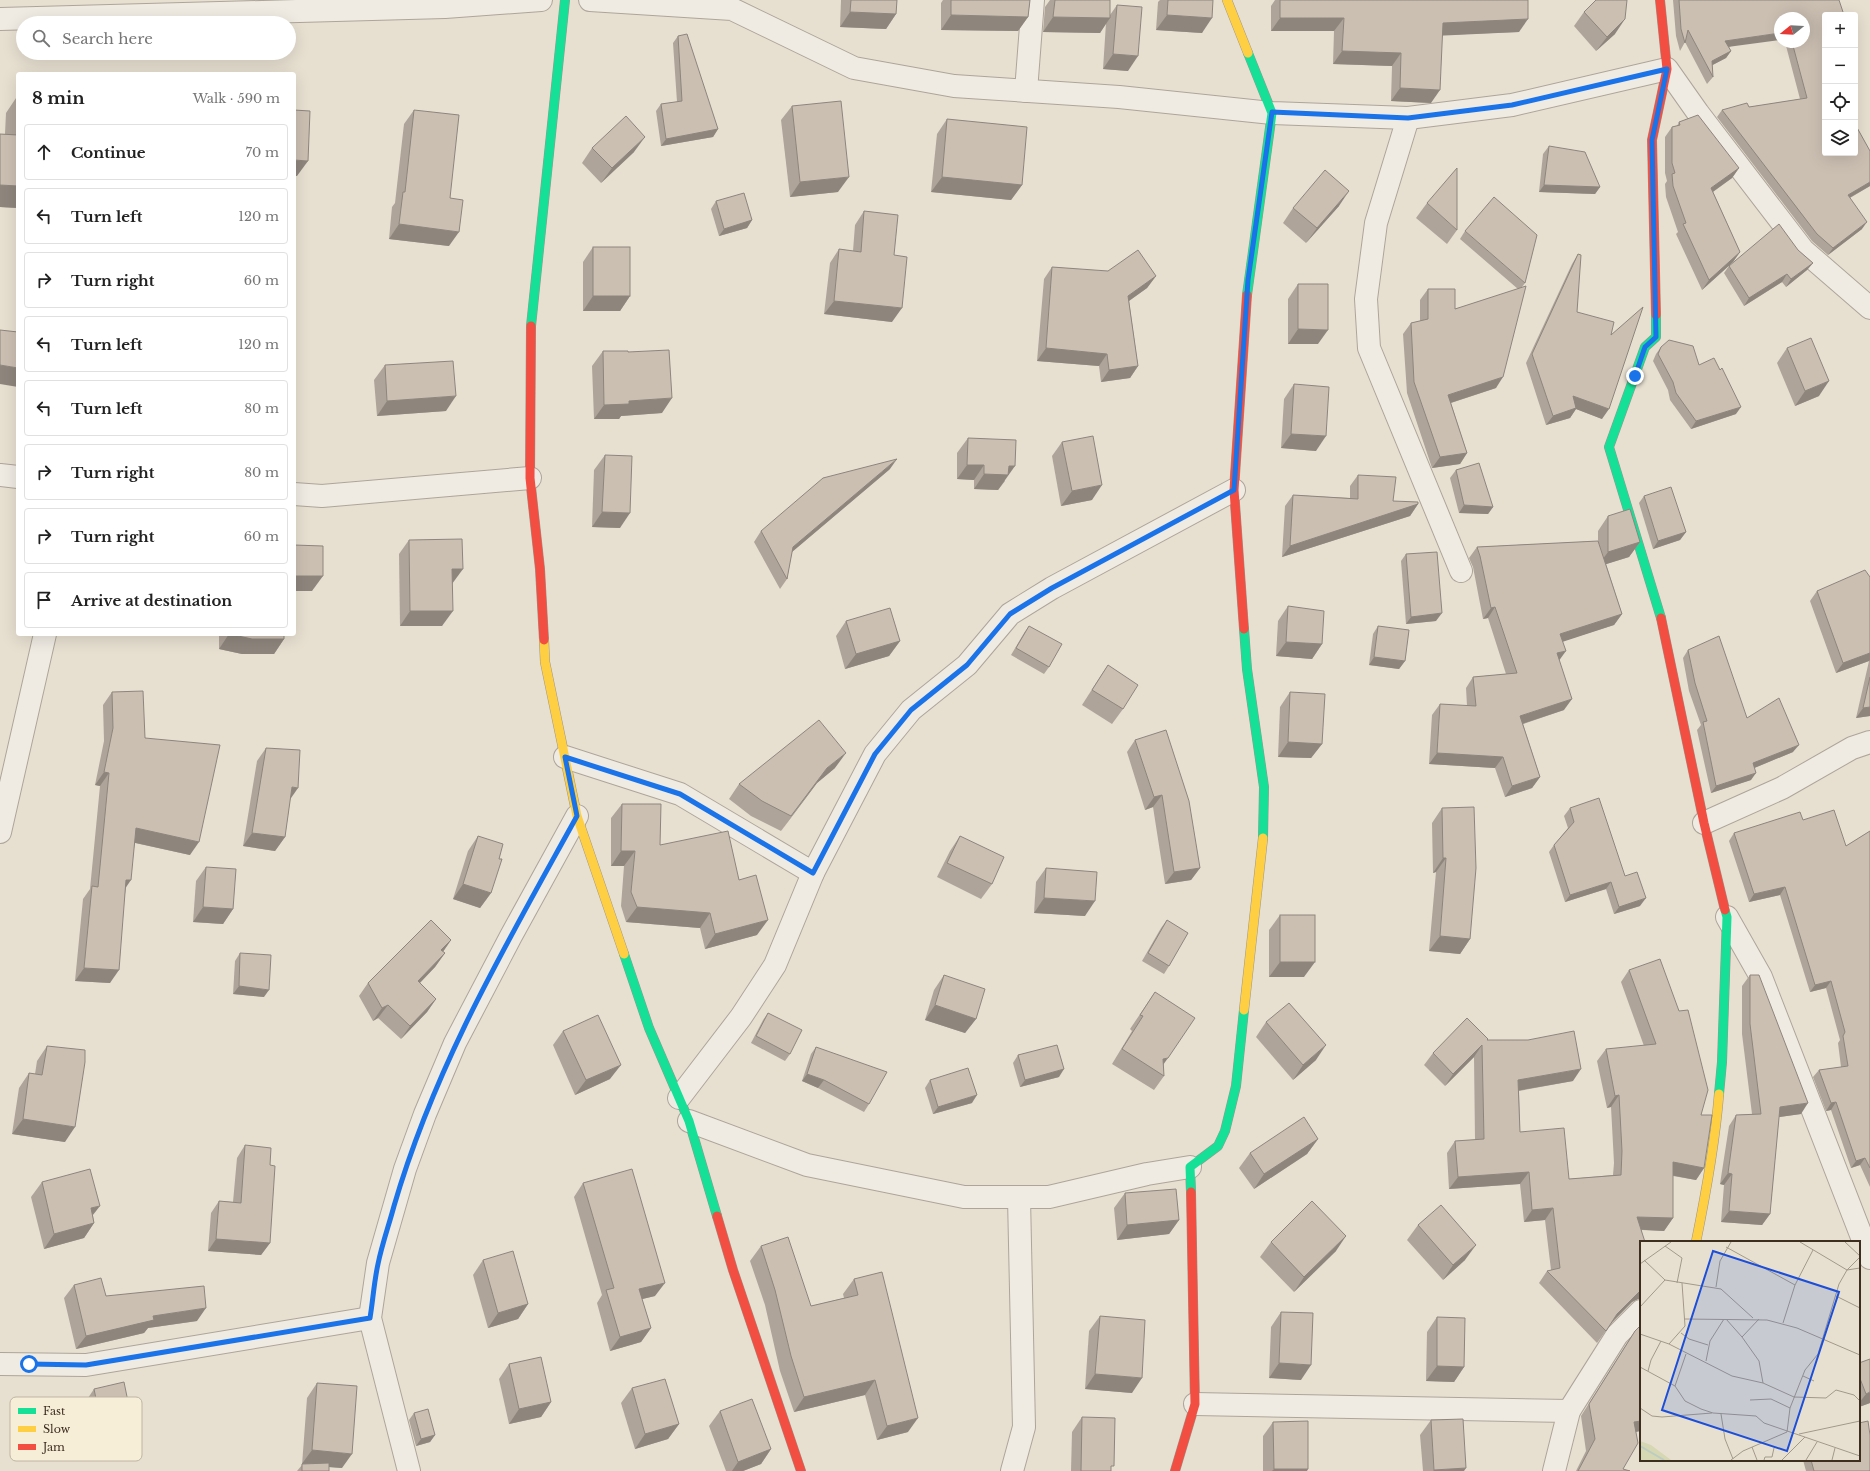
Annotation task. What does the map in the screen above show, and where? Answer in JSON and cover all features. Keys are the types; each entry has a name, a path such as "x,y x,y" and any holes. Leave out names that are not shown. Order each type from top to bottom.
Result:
{"street":[{"path":"17,16 56,9 437,7 541,0"},
{"path":"565,0 530,322 530,478 540,569 545,662 577,816 649,1028 689,1121 733,1270 802,1471"},
{"path":"590,0 732,9 854,68 954,86 1119,97 1272,112 1408,118 1512,105 1667,69"},
{"path":"1026,91 1033,0"},
{"path":"689,1121 807,1165 964,1197 1050,1197 1147,1174 1190,1167 1218,1146 1225,1131 1236,1086 1251,935 1263,846 1264,787 1247,669 1234,490 1248,280 1272,112 1227,0"},
{"path":"1660,0 1667,69 1652,140 1656,337 1645,347 1609,447 1663,625 1704,823 1727,917 1722,1062 1706,1194 1696,1241"},
{"path":"0,19 16,16"},
{"path":"1667,69 1698,113 1802,250 1870,308"},
{"path":"1408,118 1376,223 1366,299 1369,348 1461,571"},
{"path":"0,475 16,477"},
{"path":"296,494 322,496 530,478"},
{"path":"679,1098 741,1017 775,966 813,873 875,754 911,710 967,665 1010,614 1052,588 1234,490"},
{"path":"0,832 45,636"},
{"path":"1704,823 1782,788 1852,748 1870,742"},
{"path":"565,757 680,794 813,873"},
{"path":"409,1471 370,1318 378,1263 405,1169 424,1114 459,1037 511,936 577,816"},
{"path":"1727,917 1761,977 1870,1258"},
{"path":"1176,1471 1195,1404 1190,1167"},
{"path":"1012,1471 1024,1427 1019,1198"},
{"path":"1554,1471 1569,1411 1617,1335 1640,1312"},
{"path":"0,1364 86,1365 370,1318"},
{"path":"1195,1404 1569,1411"}],"building":[{"path":"851,0 897,0 896,14 850,12"},
{"path":"951,0 1030,0 1028,17 951,15"},
{"path":"1055,0 1110,0 1110,18 1053,17"},
{"path":"1168,0 1213,0 1212,18 1167,15"},
{"path":"1280,0 1528,0 1528,19 1443,23 1440,90 1400,88 1401,53 1342,51 1344,18 1280,18"},
{"path":"1596,0 1627,0 1625,19 1607,37 1584,12"},
{"path":"1679,0 1839,0 1843,12 1822,12 1822,156 1858,156 1858,129 1870,151 1870,182 1848,195 1867,222 1833,248 1817,234 1722,110 1747,103 1749,107 1807,98 1794,48 1810,48 1810,12 1774,12 1774,34 1725,41 1731,51 1712,61 1713,77 1688,30 1685,43 1681,29"},
{"path":"1117,5 1142,7 1138,56 1113,54"},
{"path":"687,34 718,129 666,139 661,104 682,101 678,36"},
{"path":"841,101 849,177 800,182 792,106"},
{"path":"296,110 310,111 308,161 296,160"},
{"path":"414,110 459,115 450,198 463,200 459,232 399,224 403,192 405,192"},
{"path":"1698,115 1739,168 1711,188 1740,252 1709,280 1683,224 1686,223 1673,186 1672,174 1675,173 1672,163 1672,127 1680,125 1679,122"},
{"path":"626,116 645,137 612,168 592,148"},
{"path":"947,119 1027,127 1022,185 942,177"},
{"path":"0,134 16,135 16,186 0,185"},
{"path":"1549,146 1585,152 1600,187 1544,185"},
{"path":"1457,168 1457,230 1427,203"},
{"path":"1325,170 1349,191 1317,228 1293,208"},
{"path":"744,193 752,220 724,229 716,201"},
{"path":"1494,197 1537,235 1525,283 1465,231"},
{"path":"864,211 898,215 894,255 907,257 902,308 834,301 839,249 861,252"},
{"path":"1779,224 1798,250 1813,263 1791,279 1787,274 1749,298 1729,266"},
{"path":"593,247 630,247 630,296 593,296"},
{"path":"1138,250 1156,276 1128,296 1138,366 1109,370 1107,354 1046,348 1052,267 1108,271"},
{"path":"1578,254 1581,255 1577,312 1614,322 1611,335 1643,307 1609,409 1573,396 1576,408 1553,416 1532,354"},
{"path":"1298,284 1328,284 1328,330 1298,329"},
{"path":"1526,286 1503,377 1448,395 1467,453 1440,457 1414,382 1411,323 1428,319 1428,289 1455,289 1455,309"},
{"path":"0,330 16,332 16,368 0,365"},
{"path":"1811,338 1829,381 1805,391 1787,348"},
{"path":"1669,340 1693,346 1699,365 1714,358 1720,370 1722,368 1741,407 1696,421 1676,393 1673,382 1658,354 1661,347"},
{"path":"669,350 672,398 629,401 629,404 604,405 603,351 628,352"},
{"path":"453,361 456,396 387,401 385,365"},
{"path":"1294,384 1329,387 1326,436 1291,434"},
{"path":"1093,436 1102,485 1072,491 1062,442"},
{"path":"968,438 1016,440 1015,466 1009,466 1008,475 984,474 984,465 967,465"},
{"path":"605,455 632,456 630,513 602,512"},
{"path":"897,459 793,547 787,579 761,531 823,478"},
{"path":"1479,463 1493,507 1464,505 1456,470"},
{"path":"1358,475 1396,477 1393,501 1418,502 1418,504 1290,546 1293,495 1358,499"},
{"path":"1671,487 1686,532 1658,541 1644,496"},
{"path":"1630,509 1640,542 1608,552 1608,516"},
{"path":"462,539 463,569 452,569 453,611 410,611 409,540"},
{"path":"1598,541 1622,614 1560,634 1566,651 1557,653 1572,699 1520,716 1540,777 1512,786 1503,757 1437,753 1440,704 1476,706 1473,677 1517,673 1495,607 1491,608 1477,547"},
{"path":"296,545 323,546 323,576 296,576"},
{"path":"1437,552 1442,613 1411,617 1406,554"},
{"path":"1865,570 1870,577 1870,653 1843,663 1817,591"},
{"path":"1288,606 1324,611 1322,644 1286,642"},
{"path":"890,608 900,641 856,654 846,621"},
{"path":"1029,626 1062,644 1049,667 1016,648"},
{"path":"1378,626 1409,630 1405,661 1374,657"},
{"path":"238,636 284,636 284,639 252,639"},
{"path":"1719,636 1747,718 1779,698 1799,745 1753,763 1756,773 1716,786 1703,722 1707,721 1695,683 1688,650"},
{"path":"1108,665 1138,685 1123,709 1092,690"},
{"path":"1870,677 1870,707 1863,708"},
{"path":"143,691 145,738 220,745 199,842 136,828 131,880 126,880 119,970 84,968 92,886 98,887 109,773 104,772 113,728 112,692"},
{"path":"1290,692 1325,694 1322,744 1288,742"},
{"path":"819,720 846,753 827,768 791,816 762,801 739,784"},
{"path":"1166,730 1189,801 1200,868 1174,872 1162,795 1154,797 1135,740"},
{"path":"266,748 300,750 298,788 292,787 285,837 252,833"},
{"path":"1599,798 1625,876 1637,872 1646,898 1619,907 1611,882 1570,895 1554,845 1574,822 1570,808"},
{"path":"622,804 661,804 660,845 728,831 739,880 756,875 768,920 715,934 710,913 637,907 631,892 635,851 621,851"},
{"path":"1474,807 1476,868 1470,939 1440,936 1446,858 1443,858 1442,808"},
{"path":"1834,810 1846,846 1870,831 1870,1168 1865,1158 1856,1161 1836,1102 1831,1103 1819,1070 1848,1066 1843,1036 1845,1032 1831,981 1815,985 1785,887 1754,894 1734,833 1800,812 1803,820"},
{"path":"478,836 503,844 499,859 502,859 491,893 463,884"},
{"path":"960,836 1004,857 992,884 947,863"},
{"path":"206,867 236,869 233,909 203,907"},
{"path":"1046,868 1097,872 1095,901 1044,898"},
{"path":"1280,915 1315,915 1315,962 1280,962"},
{"path":"431,920 451,940 441,950 445,953 418,981 436,999 410,1026 388,1005 382,1008 368,983"},
{"path":"1167,920 1188,933 1169,966 1148,953"},
{"path":"240,953 271,955 269,990 239,986"},
{"path":"1660,959 1679,1011 1688,1010 1708,1090 1701,1115 1712,1115 1704,1168 1673,1162 1673,1218 1637,1217 1645,1241 1640,1241 1640,1291 1617,1314 1606,1331 1547,1271 1560,1268 1553,1208 1532,1210 1529,1172 1458,1177 1455,1141 1484,1139 1482,1045 1453,1074 1433,1053 1467,1018 1488,1039 1487,1040 1528,1040 1574,1031 1581,1069 1518,1080 1520,1132 1564,1128 1569,1179 1621,1175 1622,1151 1619,1095 1615,1096 1606,1049 1656,1044 1629,970"},
{"path":"944,975 985,989 976,1019 935,1005"},
{"path":"1750,975 1759,975 1808,1103 1780,1107 1770,1214 1729,1211 1732,1174 1728,1173 1736,1115 1761,1114 1750,1024"},
{"path":"1155,992 1195,1018 1168,1058 1163,1059 1164,1076 1122,1049 1143,1016 1140,1015"},
{"path":"1289,1003 1326,1045 1303,1065 1266,1022"},
{"path":"768,1013 802,1030 790,1054 756,1036"},
{"path":"598,1015 621,1065 586,1080 563,1031"},
{"path":"1057,1045 1064,1069 1025,1080 1018,1055"},
{"path":"47,1046 85,1050 85,1062 75,1127 23,1119 29,1073 42,1075"},
{"path":"816,1047 887,1072 869,1104 824,1080 807,1074"},
{"path":"968,1068 977,1095 938,1107 930,1080"},
{"path":"1304,1117 1318,1139 1264,1174 1250,1153"},
{"path":"245,1145 271,1148 270,1165 275,1166 270,1243 216,1239 219,1201 241,1203"},
{"path":"90,1169 100,1206 91,1208 94,1223 54,1234 42,1182"},
{"path":"632,1169 665,1283 639,1289 651,1328 620,1337 606,1290 614,1288 583,1183"},
{"path":"1176,1189 1179,1220 1127,1225 1125,1193"},
{"path":"1312,1201 1346,1236 1304,1277 1271,1242"},
{"path":"1441,1205 1476,1245 1453,1265 1418,1225"},
{"path":"788,1237 811,1306 858,1295 854,1279 882,1272 918,1418 887,1426 875,1380 804,1397 791,1356 775,1290 761,1246"},
{"path":"513,1251 528,1304 498,1313 483,1260"},
{"path":"101,1278 106,1296 204,1286 206,1308 153,1316 154,1320 86,1336 74,1285"},
{"path":"1281,1312 1313,1313 1311,1365 1279,1363"},
{"path":"1100,1316 1145,1320 1142,1378 1095,1374"},
{"path":"1437,1317 1465,1318 1464,1367 1437,1366"},
{"path":"1640,1326 1640,1421 1634,1422 1638,1443 1623,1469 1630,1471 1578,1471 1595,1439 1589,1404 1635,1331"},
{"path":"541,1357 551,1402 519,1409 509,1364"},
{"path":"1870,1359 1870,1392 1866,1394 1860,1379 1860,1363"},
{"path":"665,1379 679,1424 645,1434 632,1388"},
{"path":"124,1382 127,1397 96,1397 94,1389"},
{"path":"317,1383 357,1386 352,1454 312,1450"},
{"path":"752,1399 771,1449 738,1462 720,1411"},
{"path":"428,1409 435,1435 421,1439 414,1413"},
{"path":"1082,1417 1115,1418 1114,1466 1111,1466 1111,1471 1081,1471"},
{"path":"1463,1419 1466,1468 1434,1470 1431,1420"},
{"path":"1308,1421 1308,1469 1274,1469 1273,1422"},
{"path":"1868,1421 1870,1435 1870,1471 1814,1471 1811,1461 1860,1461 1860,1423"},
{"path":"329,1463 329,1471 302,1471 302,1464"}],"traffic: fast":[{"path":"531,326 565,0"},
{"path":"1247,295 1272,113 1248,53"},
{"path":"1656,315 1656,337 1645,347 1609,447 1661,618"},
{"path":"1244,629 1247,669 1264,787 1263,838"},
{"path":"1719,1094 1722,1062 1727,917 1725,910"},
{"path":"624,954 649,1028 689,1121 717,1216"},
{"path":"1191,1192 1190,1167 1218,1146 1225,1131 1236,1086 1244,1010"}],"traffic: slow":[{"path":"1227,0 1248,53"},
{"path":"544,640 545,662 577,816 624,954"},
{"path":"1244,1010 1263,838"},
{"path":"1696,1241 1710,1168 1719,1094"}],"traffic: jam":[{"path":"1656,315 1652,140 1667,69 1660,0"},
{"path":"1244,629 1234,490 1247,295"},
{"path":"531,326 530,478 540,569 544,640"},
{"path":"1661,618 1704,823 1725,910"},
{"path":"1175,1471 1195,1404 1191,1192"},
{"path":"717,1216 733,1270 801,1471"}],"route":[{"path":"29,1364 86,1365 370,1318 378,1263 405,1169 424,1114 455,1043 511,936 577,816 565,757 680,794 813,873 875,754 911,710 967,665 1010,614 1052,588 1234,490 1248,280 1272,112 1408,118 1512,105 1667,69 1652,140 1656,337 1645,347 1635,376"}]}
